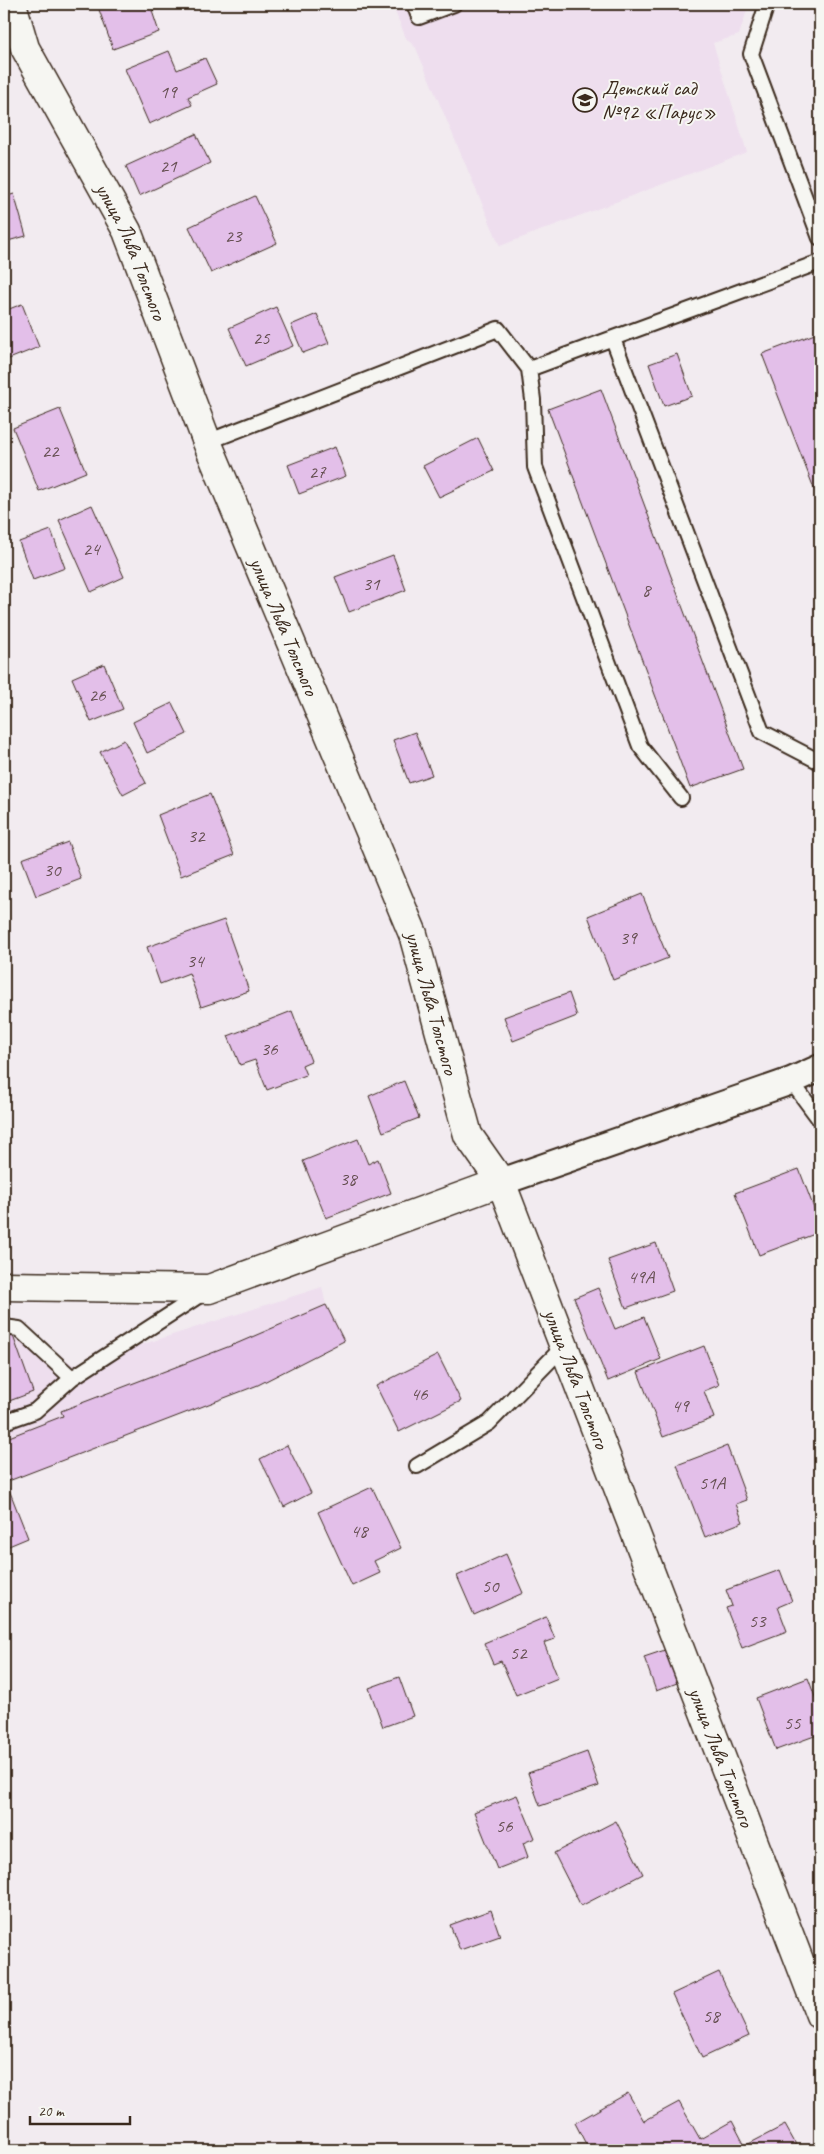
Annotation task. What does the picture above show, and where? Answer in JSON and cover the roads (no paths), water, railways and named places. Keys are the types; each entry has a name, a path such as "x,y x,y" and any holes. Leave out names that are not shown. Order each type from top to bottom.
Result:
{"street":[{"name":"улица Льва Толстого","path":"12,4 25,48 127,231 207,442 413,934 468,1135 501,1182 820,2016"},
{"path":"4,1286 209,1289 501,1182 791,1081 820,1068"}],"lane":[{"path":"414,4 419,17 454,4"},
{"path":"767,4 751,54 820,238"},
{"path":"529,369 820,262"},
{"path":"207,442 498,329 529,369 533,400 535,466 640,746 681,798"},
{"path":"613,338 762,732 820,762"},
{"path":"791,1081 820,1120"},
{"path":"4,1422 34,1411 72,1378 209,1289"},
{"path":"4,1327 19,1329 72,1378"},
{"path":"417,1466 489,1423 564,1346"}],"place":[{"name":"Детский сад №92 «Парус»","path":"585,100"}]}
